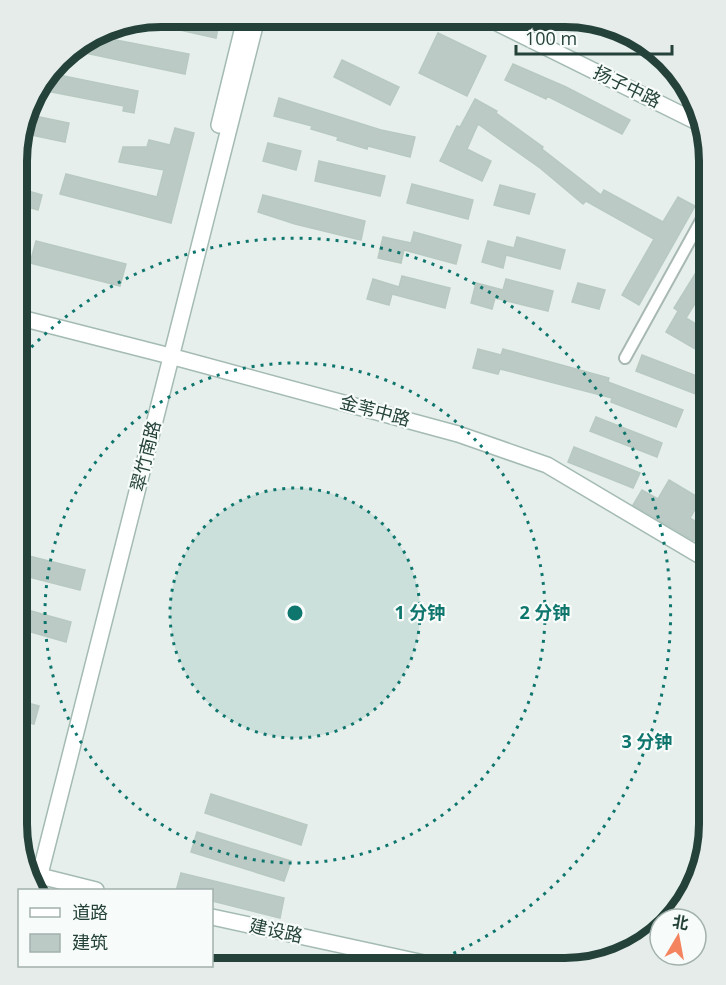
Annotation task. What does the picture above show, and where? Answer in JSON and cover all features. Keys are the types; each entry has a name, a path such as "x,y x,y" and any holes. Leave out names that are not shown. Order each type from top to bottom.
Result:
{"main road":[{"name":"翠竹南路","path":"166,354 243,27"},
{"name":"翠竹南路","path":"35,870 166,354 255,27"},
{"name":"扬子中路","path":"505,27 692,119"},
{"name":"扬子中路","path":"528,27 687,107"},
{"name":"金苇中路","path":"27,319 166,354 458,434 547,465 699,555"},
{"path":"39,879 86,889"},
{"name":"建设路","path":"213,917 401,958"}],"street":[{"path":"625,358 699,226"}],"building":[{"path":"166,27 218,27 216,38"},
{"path":"438,33 486,56 467,96 419,73"},
{"path":"107,38 189,54 185,74 85,53"},
{"path":"342,60 399,87 390,105 334,77"},
{"path":"513,64 566,87 630,120 622,134 547,96 546,99 505,80"},
{"path":"59,75 138,91 134,113 123,111 124,106 47,91"},
{"path":"279,98 381,130 415,137 410,157 368,146 367,149 337,140 338,137 311,129 312,126 274,116"},
{"path":"475,99 497,111 496,113 543,147 542,149 601,195 604,190 663,222 678,197 695,206 639,305 622,295 654,239 586,201 583,204 540,168 478,124 467,149 491,161 482,181 440,161 457,126 460,127"},
{"path":"35,116 69,123 65,142 31,135"},
{"path":"175,128 194,133 171,223 60,194 66,174 157,197 164,170 119,162 123,147 147,147 149,140 170,145"},
{"path":"268,143 301,151 296,170 263,161"},
{"path":"319,161 385,176 380,196 315,181"},
{"path":"412,184 473,200 468,219 407,203"},
{"path":"500,185 535,194 529,214 494,205"},
{"path":"27,191 42,195 38,210 27,207"},
{"path":"263,195 365,221 361,240 295,224 258,212"},
{"path":"414,232 461,245 456,264 404,250 401,263 378,258 383,237 411,243"},
{"path":"517,237 565,250 560,269 506,255 503,268 482,262 488,241 514,248"},
{"path":"36,241 126,264 120,286 30,263"},
{"path":"697,271 699,272 699,297 686,318 699,326 699,351 666,332 678,311 674,308"},
{"path":"402,276 450,288 445,308 392,294 389,305 367,299 373,279 399,287"},
{"path":"506,279 553,291 548,311 495,298 492,309 471,303 476,283 503,290"},
{"path":"578,283 605,290 599,309 572,302"},
{"path":"478,349 501,355 503,349 609,378 608,382 683,410 676,427 611,402 612,398 500,369 498,374 473,368"},
{"path":"642,355 699,377 699,395 636,371"},
{"path":"596,417 662,443 657,457 590,431"},
{"path":"574,447 640,473 633,488 568,462"},
{"path":"669,480 699,498 699,502 690,518 699,524 699,540 696,538 694,541 633,505 642,490 658,499"},
{"path":"27,556 85,570 80,590 27,577"},
{"path":"31,611 71,622 66,642 27,631 27,613 30,614"},
{"path":"27,703 39,706 34,724 27,722"},
{"path":"211,794 307,825 301,845 205,813"},
{"path":"197,832 291,861 284,881 191,852"},
{"path":"181,873 284,898 280,918 213,901 213,889 177,889"}]}
